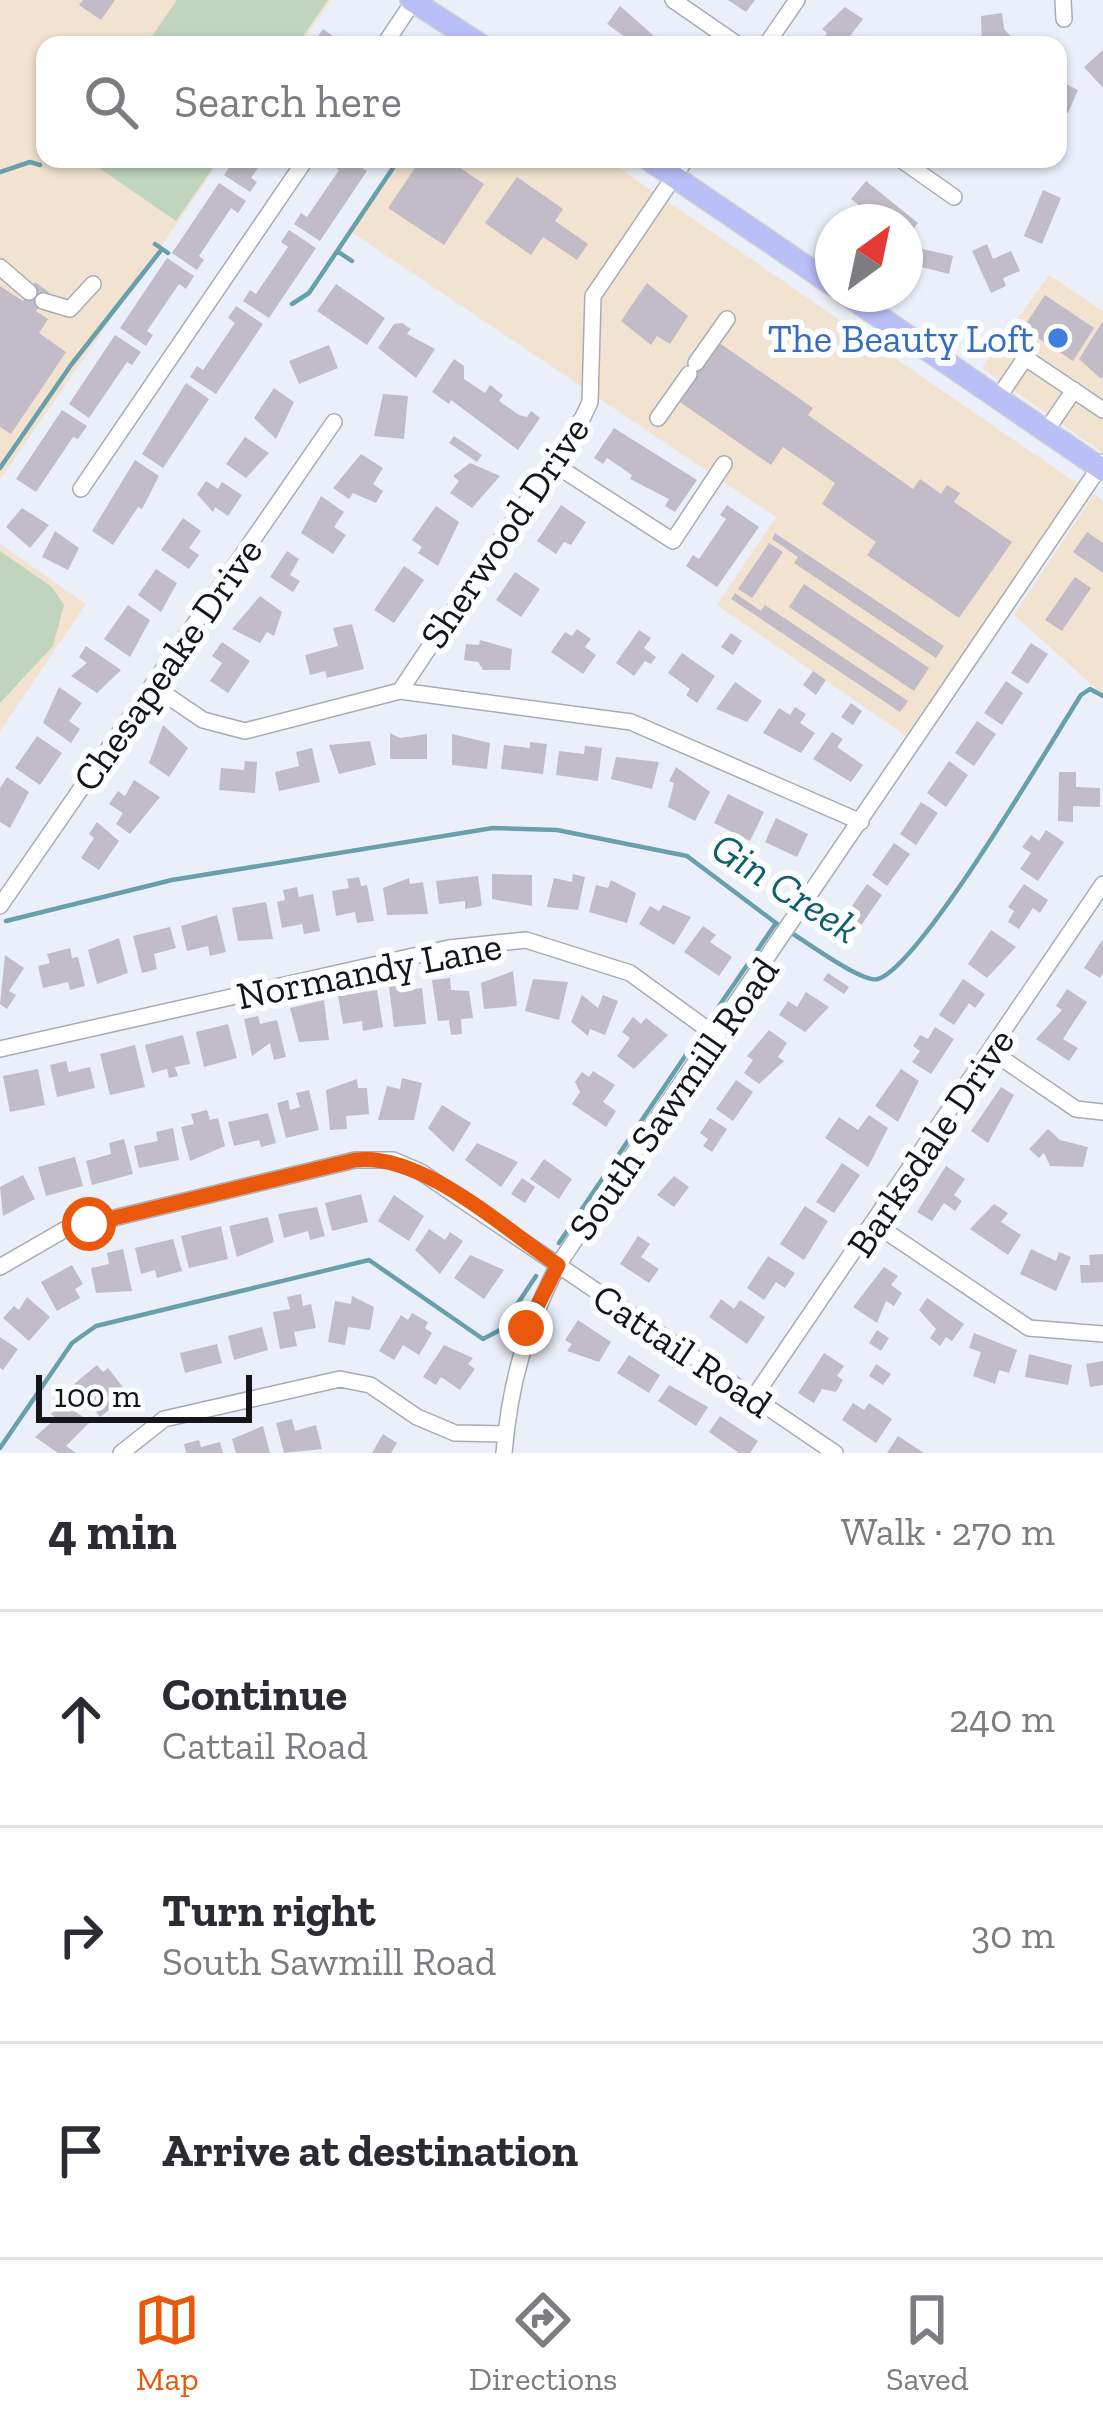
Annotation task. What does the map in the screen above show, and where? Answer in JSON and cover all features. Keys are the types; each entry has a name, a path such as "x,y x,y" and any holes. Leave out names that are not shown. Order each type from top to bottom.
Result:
{"main road":[{"path":"412,1 468,36"},
{"path":"680,168 815,271"},
{"path":"872,312 1102,466"}],"street":[{"path":"673,0 725,36"},
{"path":"772,36 797,0"},
{"path":"1063,0 1064,19"},
{"path":"390,36 412,1"},
{"path":"81,488 300,168"},
{"name":"Sherwood Drive","path":"400,691 590,402 593,296 680,168"},
{"path":"913,168 954,197"},
{"path":"0,267 36,297 70,309 93,284"},
{"path":"658,418 727,320"},
{"path":"998,398 1023,361 1103,410"},
{"path":"1046,430 1074,390"},
{"name":"Chesapeake Drive","path":"0,906 334,422"},
{"path":"552,463 673,541 724,464"},
{"name":"South Sawmill Road","path":"504,1453 511,1381 526,1328 558,1265 1102,466"},
{"path":"153,686 203,720 244,731 400,691 631,722 861,822"},
{"name":"Barksdale Drive","path":"754,1397 1103,884"},
{"name":"Normandy Lane","path":"0,1048 449,948 526,940 630,973 718,1036"},
{"path":"991,1051 1076,1109 1103,1112"},
{"name":"Cattail Road","path":"0,1267 64,1230 375,1157 421,1172 835,1453"},
{"path":"875,1224 1029,1328 1103,1334"},
{"path":"121,1453 164,1419 340,1379 370,1385 417,1418 455,1433 506,1434"}],"shaded area":[{"path":"0,0 331,0 306,36 36,36 36,168 215,168 0,480"},
{"path":"395,168 619,168 815,303 815,312 828,312 1078,484 909,738 717,605 776,517 351,232"},
{"path":"1049,275 1103,311 1103,453 982,368"},
{"path":"1094,494 1103,501 1103,695 1014,615"},
{"path":"0,544 86,604 0,731"}],"green space":[{"path":"177,0 328,0 303,36 152,36"},
{"path":"99,168 213,168 176,221"},
{"path":"0,551 52,587 64,605 53,646 0,703"}],"building":[{"path":"83,0 115,0 101,20 79,5"},
{"path":"728,0 755,0 746,12"},
{"path":"620,6 653,35 624,36 607,24"},
{"path":"845,7 863,19 850,36 825,36 822,29"},
{"path":"1002,13 1004,29 1011,36 982,36 981,16"},
{"path":"1103,50 1103,88 1084,67"},
{"path":"1067,84 1078,90 1067,112"},
{"path":"229,168 258,168 250,192 224,175"},
{"path":"415,168 460,168 484,184 444,245 388,208"},
{"path":"339,170 367,171 320,241 294,224 301,213 307,217"},
{"path":"517,177 563,209 555,221 588,244 577,260 543,237 531,255 485,223"},
{"path":"866,181 894,204 857,204 851,199"},
{"path":"219,183 246,201 238,213 231,208 199,256 204,260 197,270 172,253"},
{"path":"1043,190 1061,198 1042,244 1024,236"},
{"path":"289,230 316,248 269,318 243,301 250,290 256,294 288,247 281,242"},
{"path":"987,244 993,259 1011,251 1020,271 1003,278 1006,286 991,293 972,251"},
{"path":"923,249 953,256 949,274 923,267"},
{"path":"167,258 194,276 186,289 179,284 147,331 153,335 146,346 120,328"},
{"path":"35,282 49,292 36,311 48,319 39,333 66,352 11,434 0,427 0,286 23,301"},
{"path":"647,283 688,316 670,344 657,336 651,345 621,321"},
{"path":"336,284 385,318 367,345 317,311"},
{"path":"1045,295 1094,328 1073,361 1023,328"},
{"path":"236,306 263,324 216,394 190,377 197,366 203,370 235,323 228,318"},
{"path":"1103,321 1103,376 1101,379 1079,359"},
{"path":"394,324 411,329 407,334 435,349 416,378 378,348"},
{"path":"115,335 141,352 132,365 127,362 89,418 69,404"},
{"path":"718,342 813,408 808,415 913,489 920,479 941,494 947,485 960,493 954,502 1012,542 959,618 867,555 876,542 822,504 835,483 783,447 771,465 677,400 692,360"},
{"path":"329,345 338,368 299,384 289,361"},
{"path":"454,359 464,366 464,379 485,393 490,385 503,395 499,401 519,415 527,417 531,411 540,418 518,450 451,400 449,404 432,392"},
{"path":"186,383 209,399 163,468 142,454"},
{"path":"274,388 294,402 276,439 254,418"},
{"path":"383,394 408,396 404,439 374,436"},
{"path":"62,410 87,426 78,439 73,437 36,492 16,479"},
{"path":"614,428 697,480 675,512 665,506 669,499 630,479 632,475 607,458 603,464 594,458"},
{"path":"454,436 482,455 477,462 449,443"},
{"path":"245,437 269,453 246,478 226,464"},
{"path":"361,454 383,468 373,484 383,491 376,503 353,493 349,499 333,488"},
{"path":"135,460 159,476 142,509 138,507 113,545 92,531"},
{"path":"470,463 500,476 472,508 450,493 459,481 453,476"},
{"path":"206,481 218,489 222,482 242,495 228,516 215,507 213,512 197,494"},
{"path":"321,496 344,512 334,527 346,535 333,554 301,533"},
{"path":"561,505 586,522 571,545 564,542 556,554 537,541"},
{"path":"727,505 759,527 717,587 686,566 693,555 699,559 726,519 720,515"},
{"path":"436,506 459,522 438,566 418,553 422,547 412,540"},
{"path":"22,508 49,525 30,548 6,527"},
{"path":"183,518 201,531 189,548 199,555 189,569 161,550"},
{"path":"55,531 79,548 68,570 42,557"},
{"path":"1087,532 1103,543 1103,573 1073,552"},
{"path":"775,533 944,646 936,658 794,563 798,557 772,539"},
{"path":"769,543 783,552 752,598 738,589"},
{"path":"287,551 299,559 290,575 300,581 293,592 270,577"},
{"path":"404,566 424,580 394,623 374,610"},
{"path":"156,569 177,583 161,612 138,595"},
{"path":"515,572 540,589 521,617 496,600"},
{"path":"1075,577 1091,588 1062,631 1045,620"},
{"path":"804,584 929,668 914,691 789,607"},
{"path":"735,593 761,611 765,605 908,701 900,712 731,599"},
{"path":"260,596 282,612 274,636 267,632 260,643 232,629"},
{"path":"128,605 150,620 130,657 104,639"},
{"path":"352,624 364,669 327,678 325,671 310,675 305,655 338,646 333,628"},
{"path":"577,629 591,639 585,647 596,655 583,674 551,652 565,632 572,636"},
{"path":"639,630 651,638 644,648 656,657 651,664 645,661 634,676 616,663"},
{"path":"731,633 742,641 733,655 721,647"},
{"path":"480,640 512,649 510,670 483,670 478,662 464,660 466,644 479,645"},
{"path":"222,642 250,661 228,693 210,681 222,663 212,656"},
{"path":"1031,643 1048,654 1028,684 1011,673"},
{"path":"86,646 121,670 97,693 71,676 87,663 79,657"},
{"path":"682,653 715,676 697,703 686,695 690,689 668,673"},
{"path":"813,671 826,680 816,695 803,685"},
{"path":"1006,681 1023,693 1002,725 984,713"},
{"path":"735,682 762,701 747,722 716,709"},
{"path":"59,687 82,703 69,721 80,729 71,743 43,723"},
{"path":"851,703 862,711 853,725 841,717"},
{"path":"795,707 806,714 800,723 815,733 801,753 763,733 779,708 790,715"},
{"path":"977,721 996,734 974,766 955,753"},
{"path":"163,725 188,748 169,777 149,763"},
{"path":"832,732 843,739 837,747 863,765 851,782 813,759"},
{"path":"390,733 400,738 427,734 427,759 390,759"},
{"path":"452,734 490,743 487,769 452,765"},
{"path":"37,736 62,753 40,785 15,768"},
{"path":"370,741 376,765 339,774 329,745"},
{"path":"530,742 547,744 543,774 501,769 504,745 530,748"},
{"path":"585,746 602,748 598,781 556,775 559,751 584,754"},
{"path":"312,748 320,782 279,791 275,772 299,766 296,752"},
{"path":"616,757 659,762 652,789 611,779"},
{"path":"245,761 257,762 255,793 219,790 221,768 244,770"},
{"path":"949,761 968,775 946,807 927,793"},
{"path":"676,767 710,792 695,821 668,807 674,783 669,781"},
{"path":"1059,772 1076,772 1076,787 1100,788 1100,807 1073,806 1073,822 1058,821"},
{"path":"7,777 29,792 10,828 0,822 0,788"},
{"path":"134,780 160,797 130,834 116,824 123,813 109,804 118,791 125,796"},
{"path":"728,794 764,812 750,841 714,823"},
{"path":"921,802 938,813 916,845 900,834"},
{"path":"776,818 808,834 797,857 765,842"},
{"path":"97,822 119,841 99,870 81,858 94,838 89,834"},
{"path":"1046,830 1064,842 1038,881 1020,869 1031,853 1022,847 1031,835 1039,841"},
{"path":"894,843 910,854 887,886 872,875"},
{"path":"492,874 532,875 532,906 492,899"},
{"path":"573,874 585,877 578,910 547,907 554,878 572,882"},
{"path":"478,876 482,906 465,909 465,901 439,904 436,881"},
{"path":"359,877 361,886 367,885 374,921 357,923 355,912 336,916 332,891 349,888 347,879"},
{"path":"409,878 410,884 423,882 428,914 387,915 383,888"},
{"path":"611,880 636,893 627,923 589,912 596,885 608,888"},
{"path":"867,884 882,895 860,927 845,916"},
{"path":"1024,884 1048,900 1040,913 1033,908 1019,929 1008,922 1014,911 1008,907"},
{"path":"297,887 299,897 313,894 320,931 304,934 302,924 282,928 277,902 285,900 283,890"},
{"path":"266,902 273,939 238,941 232,908"},
{"path":"663,905 691,917 674,945 639,924 650,906 659,911"},
{"path":"217,915 226,952 210,956 208,946 187,951 181,926"},
{"path":"703,926 716,935 710,942 732,957 719,976 684,952"},
{"path":"170,927 176,948 154,954 157,969 142,973 133,936"},
{"path":"991,930 1016,947 987,978 968,964"},
{"path":"119,938 128,973 97,984 88,950"},
{"path":"1103,939 1103,973 1100,978 1084,968"},
{"path":"70,948 72,958 78,957 85,986 70,990 68,982 43,988 38,966 50,963 47,954"},
{"path":"5,955 24,968 9,991 16,995 7,1009 0,1004"},
{"path":"513,971 517,1006 484,1009 481,983"},
{"path":"828,973 849,987 844,994 823,980"},
{"path":"450,978 451,990 469,991 473,1018 461,1019 462,1034 451,1035 449,1020 438,1021 432,980"},
{"path":"533,979 568,982 559,1020 525,1011"},
{"path":"963,979 985,994 975,1008 969,1003 954,1025 939,1015"},
{"path":"405,985 406,990 422,988 426,1024 394,1027 389,987"},
{"path":"1067,989 1087,1002 1063,1039 1078,1048 1069,1061 1036,1039 1062,1010 1056,1006"},
{"path":"377,990 383,1027 363,1031 362,1021 343,1024 338,996"},
{"path":"806,992 829,1007 805,1032 779,1015 788,1001 797,1007"},
{"path":"582,995 598,1008 603,995 618,1001 605,1035 590,1029 588,1036 571,1022"},
{"path":"324,1000 329,1040 299,1042 290,1008"},
{"path":"258,1016 260,1024 277,1020 286,1057 274,1060 270,1043 252,1056 244,1019"},
{"path":"633,1017 641,1024 646,1018 668,1035 634,1069 617,1056 630,1038 622,1032"},
{"path":"228,1024 237,1058 204,1067 196,1032"},
{"path":"935,1027 954,1039 931,1074 912,1062 920,1051 913,1046 920,1035 928,1039"},
{"path":"769,1030 787,1043 778,1057 784,1061 759,1084 744,1073 753,1060 747,1056"},
{"path":"183,1035 190,1064 175,1067 178,1076 169,1078 167,1069 152,1073 145,1045"},
{"path":"135,1045 145,1087 110,1095 100,1054"},
{"path":"66,1061 69,1072 90,1067 95,1088 57,1097 50,1065"},
{"path":"38,1069 45,1105 10,1112 3,1076"},
{"path":"901,1069 919,1081 898,1122 875,1106"},
{"path":"593,1071 615,1085 603,1102 616,1111 606,1127 572,1104 580,1092 575,1082 582,1072 589,1077"},
{"path":"402,1078 422,1083 414,1120 378,1120 387,1086 400,1089"},
{"path":"357,1079 358,1088 367,1088 369,1114 346,1116 347,1129 330,1130 326,1090"},
{"path":"736,1080 753,1092 733,1121 716,1109"},
{"path":"1001,1087 1014,1095 988,1143 971,1131"},
{"path":"309,1090 319,1130 286,1138 277,1103 288,1100 290,1110 300,1107 296,1093"},
{"path":"442,1105 471,1123 453,1152 428,1128"},
{"path":"207,1110 210,1120 218,1118 225,1146 190,1161 181,1127 194,1124 191,1114"},
{"path":"268,1113 276,1143 261,1147 259,1140 234,1146 228,1122"},
{"path":"869,1115 888,1128 868,1167 825,1138 839,1117 858,1130"},
{"path":"710,1118 727,1129 712,1152 703,1146 708,1139 700,1133"},
{"path":"173,1128 179,1160 139,1168 134,1146 158,1141 156,1132"},
{"path":"1048,1129 1060,1140 1088,1147 1083,1167 1050,1166 1044,1153 1039,1158 1029,1149"},
{"path":"124,1139 133,1174 92,1185 86,1161 111,1154 109,1143"},
{"path":"477,1143 518,1162 501,1187 465,1160"},
{"path":"75,1157 83,1186 46,1196 38,1167"},
{"path":"544,1159 572,1179 559,1199 530,1179"},
{"path":"842,1163 860,1175 834,1213 816,1202"},
{"path":"946,1166 965,1179 954,1195 962,1201 955,1211 944,1203 932,1221 917,1212"},
{"path":"23,1175 35,1199 3,1216 0,1187"},
{"path":"674,1176 689,1187 674,1207 657,1195"},
{"path":"522,1178 535,1187 525,1203 511,1194"},
{"path":"361,1194 368,1222 332,1231 325,1203"},
{"path":"394,1195 424,1216 409,1241 378,1221"},
{"path":"994,1204 1008,1213 1001,1222 1021,1235 1008,1255 970,1229"},
{"path":"805,1206 828,1221 804,1260 780,1244"},
{"path":"317,1207 325,1236 310,1240 308,1231 284,1238 278,1214"},
{"path":"268,1217 274,1242 237,1257 229,1226"},
{"path":"221,1226 228,1259 189,1268 181,1236"},
{"path":"429,1229 445,1240 450,1232 463,1241 440,1274 415,1250"},
{"path":"638,1236 650,1244 641,1257 659,1269 649,1283 620,1264"},
{"path":"173,1239 182,1271 157,1278 155,1270 141,1274 135,1248"},
{"path":"123,1249 132,1291 96,1293 91,1268 109,1264 107,1253"},
{"path":"1031,1249 1056,1261 1059,1252 1071,1257 1056,1291 1020,1274"},
{"path":"1103,1254 1103,1282 1081,1283 1080,1265 1090,1265 1089,1255"},
{"path":"470,1255 504,1270 484,1299 454,1278"},
{"path":"768,1256 795,1273 785,1288 776,1282 764,1300 747,1288"},
{"path":"72,1265 83,1284 75,1289 80,1298 57,1311 41,1282"},
{"path":"884,1267 898,1276 891,1285 902,1293 894,1306 886,1301 877,1323 853,1307"},
{"path":"301,1294 303,1306 311,1304 316,1328 294,1332 297,1346 280,1349 273,1312 290,1309 287,1297"},
{"path":"352,1296 374,1307 370,1330 348,1327 345,1345 328,1342 335,1301 351,1304"},
{"path":"27,1297 50,1317 29,1341 3,1318 14,1306 19,1310"},
{"path":"927,1298 964,1324 952,1341 946,1337 940,1346 930,1338 936,1329 919,1310"},
{"path":"721,1299 734,1309 740,1300 765,1317 747,1344 709,1317"},
{"path":"412,1313 428,1322 425,1328 432,1333 419,1355 403,1345 394,1360 379,1351 401,1315 408,1320"},
{"path":"578,1320 611,1342 599,1362 567,1351 572,1344 565,1340"},
{"path":"262,1327 268,1350 234,1360 228,1336"},
{"path":"877,1330 889,1338 881,1351 869,1343"},
{"path":"974,1333 1017,1350 1009,1373 999,1370 995,1384 973,1376 981,1352 969,1348"},
{"path":"0,1337 18,1349 3,1370 0,1368"},
{"path":"217,1344 222,1363 185,1373 180,1353"},
{"path":"444,1345 473,1358 468,1364 475,1369 460,1390 441,1377 436,1385 423,1377"},
{"path":"824,1353 844,1366 837,1376 843,1380 836,1392 822,1389 814,1403 798,1393"},
{"path":"1029,1354 1072,1365 1068,1385 1025,1377"},
{"path":"629,1355 660,1375 649,1393 617,1373"},
{"path":"1103,1361 1103,1385 1090,1387 1086,1364"},
{"path":"876,1364 891,1374 883,1385 869,1376"},
{"path":"97,1365 103,1372 108,1368 126,1391 107,1399 113,1407 100,1417 74,1384"},
{"path":"669,1385 708,1407 696,1426 658,1401"},
{"path":"61,1401 90,1422 66,1446 76,1453 58,1453 35,1437 56,1418 51,1414"},
{"path":"853,1403 864,1410 869,1403 892,1419 876,1443 842,1420"},
{"path":"720,1416 758,1441 750,1453 739,1453 709,1432"},
{"path":"292,1419 295,1431 316,1425 322,1449 284,1453 276,1423"},
{"path":"263,1426 270,1453 236,1453 232,1439"},
{"path":"383,1434 397,1443 391,1453 372,1453"},
{"path":"898,1436 924,1453 887,1453"},
{"path":"199,1440 201,1447 220,1442 223,1453 186,1453 184,1444"}],"waterway":[{"path":"0,172 36,164"},
{"path":"292,304 309,293 393,168"},
{"path":"155,244 168,253"},
{"path":"0,468 71,365 162,249"},
{"path":"337,251 352,261"},
{"name":"Gin Creek","path":"790,932 871,979 898,965 953,896 1081,695 1090,689 1103,696"},
{"name":"Gin Creek","path":"6,921 172,880 493,828 557,830 687,856 780,926"},
{"path":"715,1012 776,923"},
{"path":"559,1243 700,1034"},
{"path":"0,1448 72,1343 96,1326 369,1260 483,1339 500,1330 536,1276"}],"place":[{"name":"The Beauty Loft","path":"1058,338"}],"route":[{"path":"89,1224 355,1160 393,1160 421,1172 558,1265 526,1328"}]}
